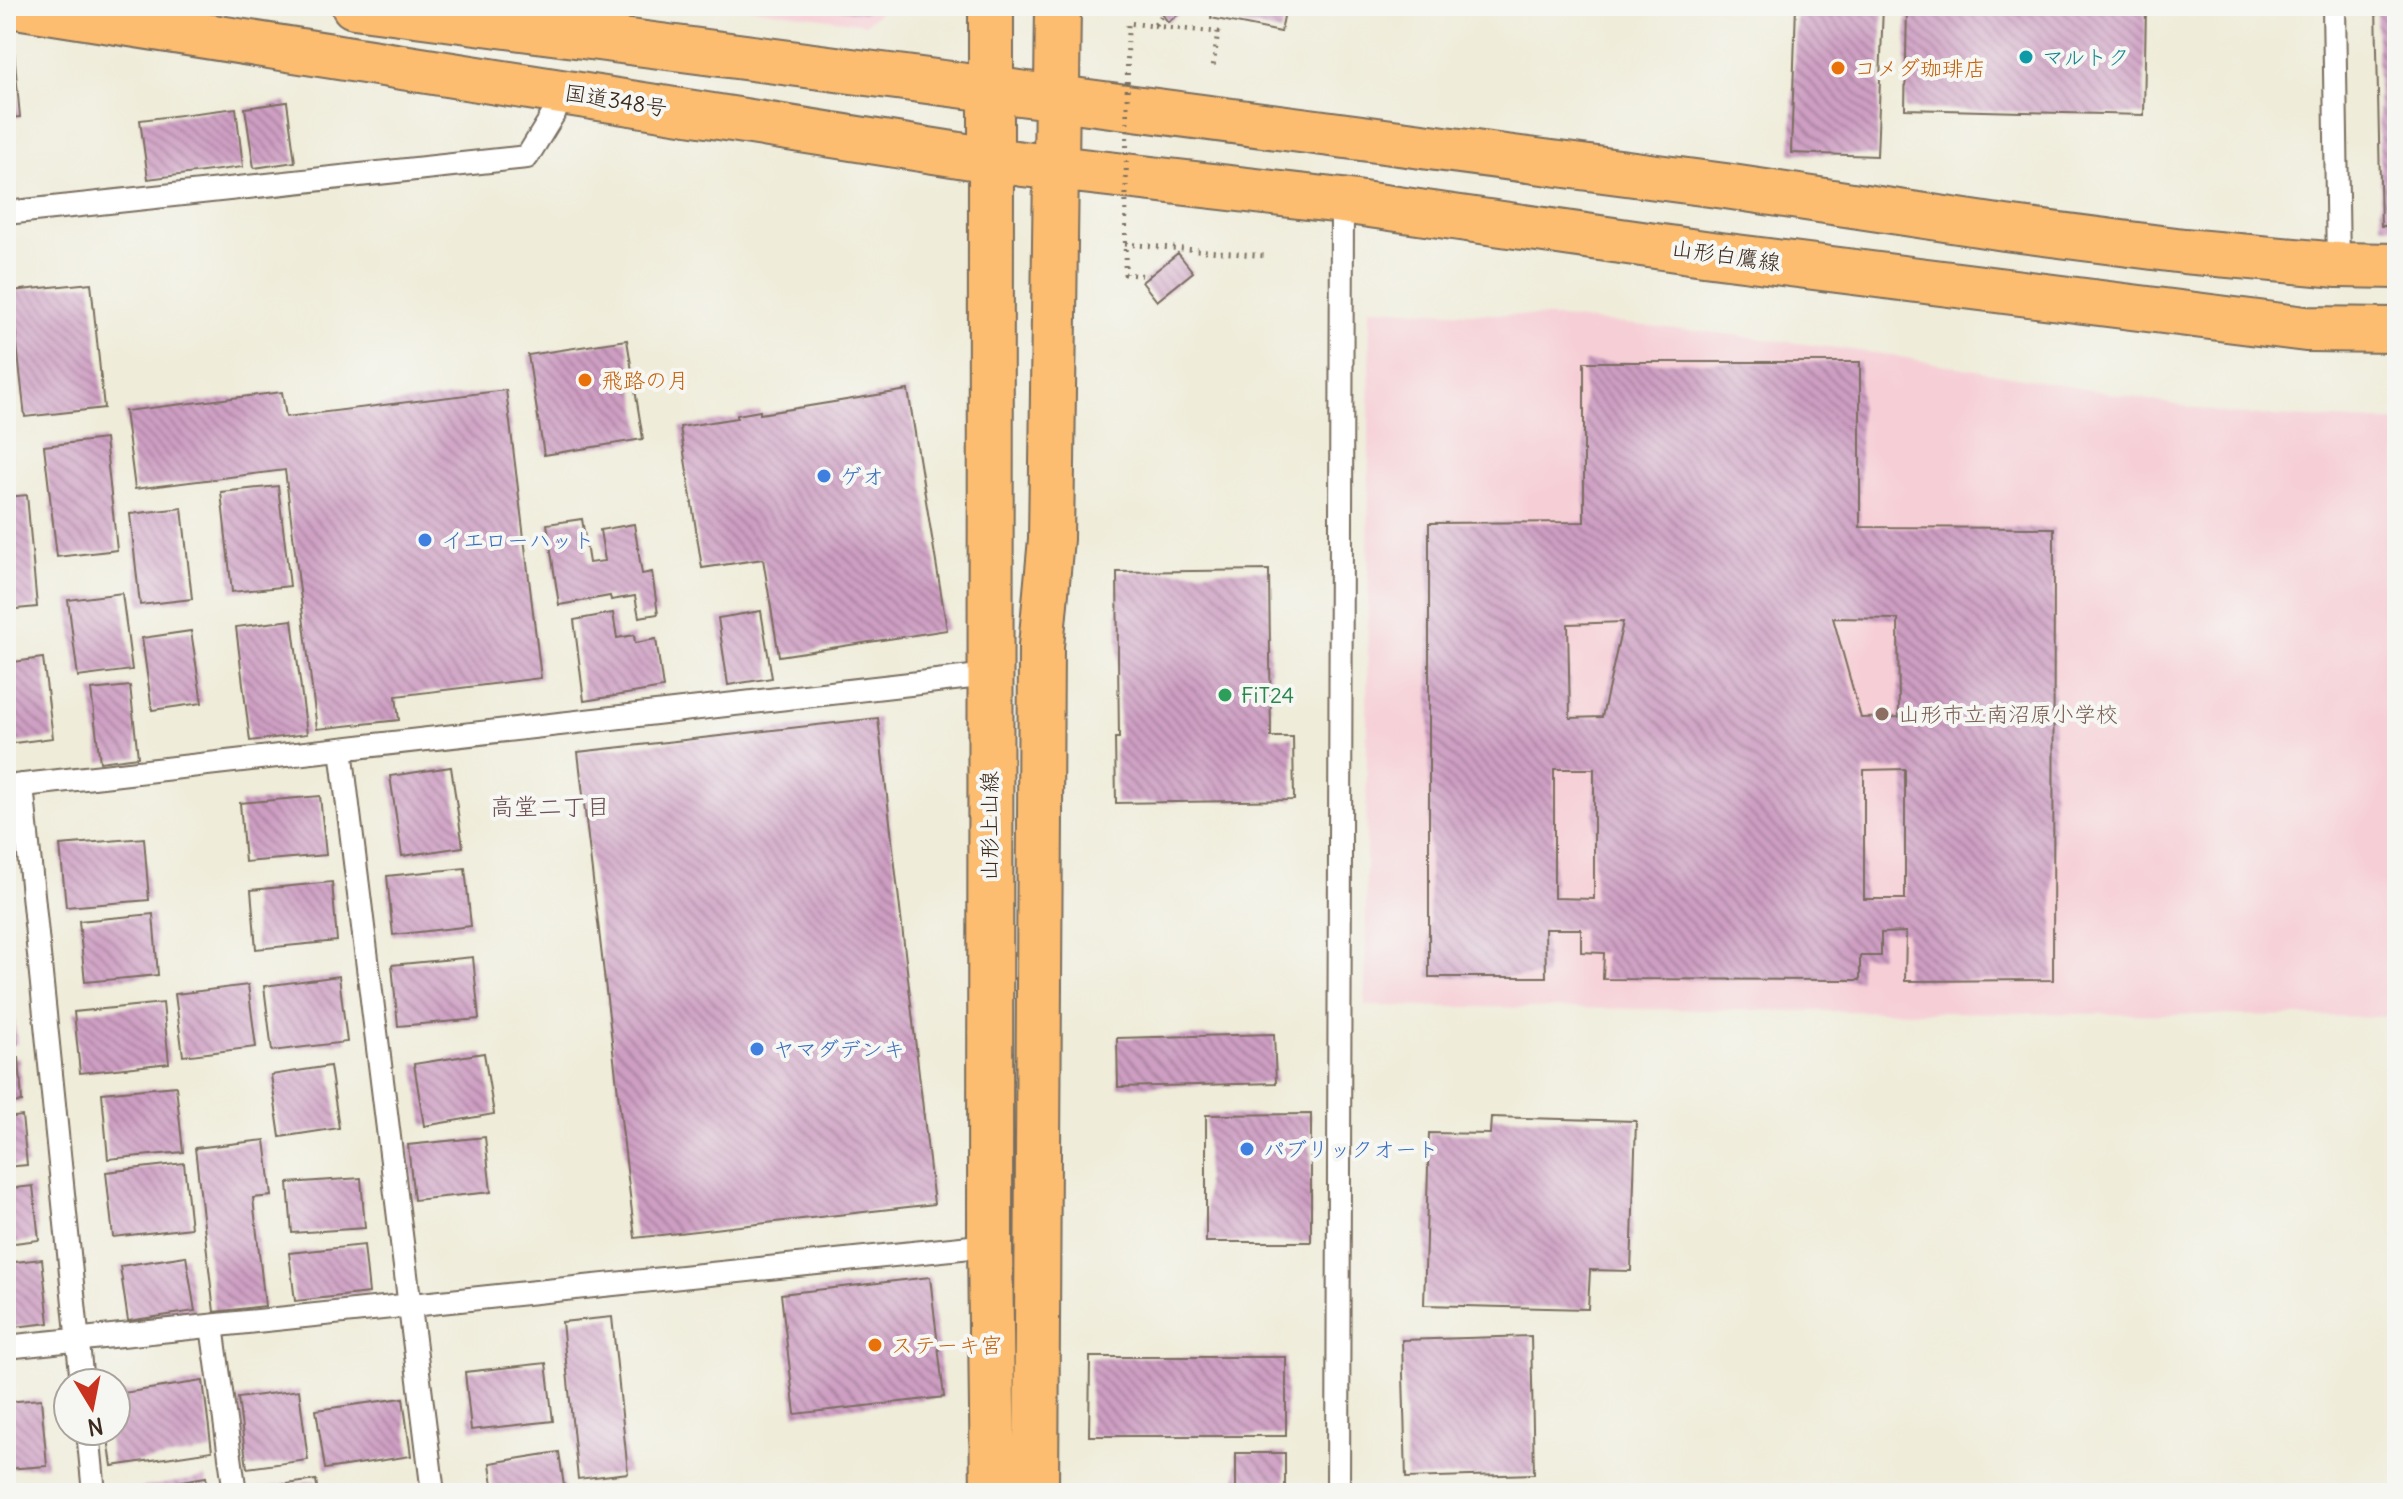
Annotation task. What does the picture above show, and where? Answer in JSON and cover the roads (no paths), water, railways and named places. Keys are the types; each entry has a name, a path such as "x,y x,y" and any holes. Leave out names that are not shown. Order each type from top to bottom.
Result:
{"main road":[{"name":"国道348号","path":"16,6 1056,168"},
{"path":"354,6 1725,186 2184,251 2338,265 2397,266"},
{"path":"990,89 991,6"},
{"path":"1036,1493 1041,646 1051,539 1058,6"},
{"name":"山形上山線","path":"990,89 990,1245 993,1493"},
{"name":"山形白鷹線","path":"1056,168 1342,201 1704,253 2306,329 2397,330"}],"lane":[{"path":"2334,6 2338,265"},
{"path":"6,213 527,157 567,92"},
{"path":"1338,1493 1342,201"},
{"path":"81,1367 14,786 989,675"},
{"path":"341,749 433,1493"},
{"path":"6,1347 990,1245"},
{"path":"212,1326 235,1493"},
{"path":"90,1447 94,1493"}],"place":[{"name":"マルトク","path":"2026,57"},
{"name":"コメダ珈琲店","path":"1838,68"},
{"name":"飛路の月","path":"585,380"},
{"name":"ゲオ","path":"824,476"},
{"name":"イエローハット","path":"425,540"},
{"name":"FiT24","path":"1225,695"},
{"name":"山形市立南沼原小学校","path":"1882,714"},
{"name":"ヤマダデンキ","path":"757,1049"},
{"name":"パブリックオート","path":"1247,1149"},
{"name":"ステーキ宮","path":"875,1345"}],"district":[{"name":"高堂二丁目","path":"550,806"}]}
